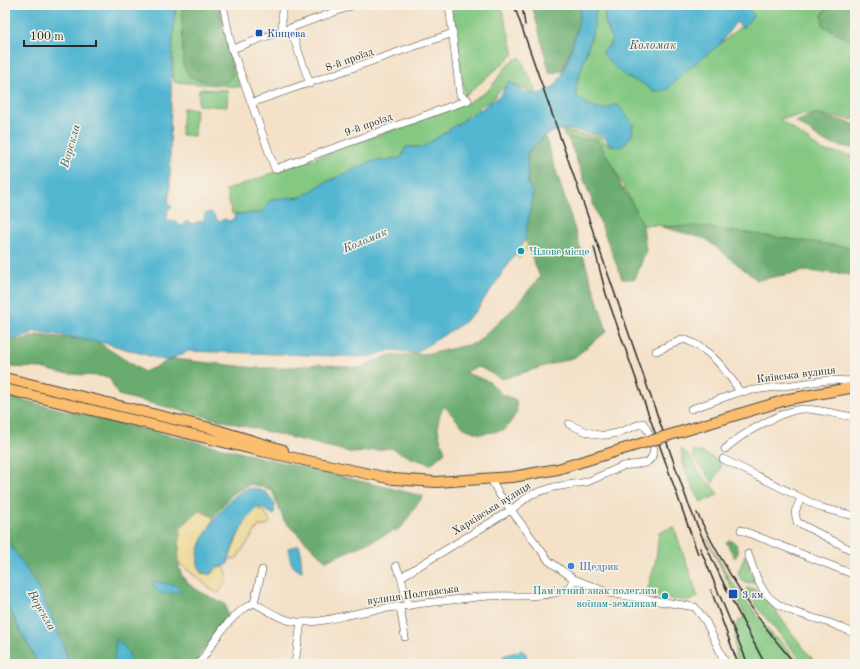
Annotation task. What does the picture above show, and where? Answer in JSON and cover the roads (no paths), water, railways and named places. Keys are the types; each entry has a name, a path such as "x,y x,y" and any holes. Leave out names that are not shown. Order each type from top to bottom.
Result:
{"highway":[{"path":"5,378 254,440 332,467"},
{"path":"5,389 332,467 393,479 436,482 491,479 558,469 789,399 855,387"}],"street":[{"path":"223,5 232,49 251,103"},
{"path":"282,5 282,31"},
{"path":"232,49 340,8 354,5"},
{"path":"449,5 453,33"},
{"path":"290,28 310,84"},
{"name":"8-й проїзд","path":"251,103 310,84 453,33"},
{"name":"9-й проїзд","path":"251,103 275,169 468,100 460,95 453,33"},
{"path":"656,351 684,339 695,343 719,361 740,392"},
{"name":"Київська вулиця","path":"691,409 740,392 828,380 855,381"},
{"path":"725,449 746,432 796,409 806,408 855,417"},
{"name":"Харківська вулиця","path":"400,577 511,510 530,495 542,490 587,482 623,466 646,463 651,460 655,449 643,423 603,437 590,435 569,424"},
{"path":"724,459 822,508 855,516"},
{"path":"491,479 511,510 549,561 574,579 609,593 695,607 706,622 726,664"},
{"path":"801,498 795,512 797,522 855,552"},
{"path":"741,530 855,575"},
{"path":"748,554 758,580 765,592 774,601 788,610 830,623 855,634"},
{"path":"396,566 400,577 404,607 405,637"},
{"path":"199,664 232,618 243,608 254,603 262,570"},
{"name":"вулиця Полтавська","path":"254,603 282,618 301,622 330,621 357,613 481,596 522,597 552,595 568,589 574,579"},
{"path":"296,663 301,622"},
{"path":"416,664 441,663"}],"water":[{"name":"Ворскла","path":"5,5 175,5 171,98 170,190 168,202 172,207 167,209 168,215 166,217 169,221 177,222 178,225 183,226 186,221 193,224 204,220 205,214 211,212 219,222 224,219 229,221 234,219 235,214 260,213 271,199 302,197 322,184 370,162 401,158 406,147 423,147 500,96 509,81 525,92 535,95 550,89 557,83 565,67 576,34 581,5 597,5 593,31 576,86 576,95 585,103 601,110 617,104 633,124 632,135 623,146 613,146 603,136 578,131 563,130 553,132 534,145 527,153 528,185 533,192 525,240 476,311 463,323 415,353 391,350 368,357 188,351 167,361 109,344 36,331 15,340 5,332"},
{"name":"Коломак","path":"604,5 748,5 746,7 754,15 742,28 736,22 719,45 682,74 667,90 653,91 643,84 624,75 602,52 609,46 612,39 605,21"},
{"path":"253,488 266,492 275,503 274,515 263,508 257,508 247,519 239,533 232,549 228,564 225,566 216,567 211,575 202,572 198,565 198,555 212,522 220,511 237,494"},
{"name":"Ворскла","path":"5,539 16,553 43,598 58,631 70,664 35,664 35,658 5,601"},
{"path":"299,545 302,571 295,568 293,565 288,548"},
{"path":"155,581 175,585 181,591 168,594 159,593 152,585"},
{"path":"116,639 127,650 130,656 130,664 114,664"},
{"path":"522,650 526,654 528,664 505,664 503,656"}],"railway":[{"path":"514,5 688,503 696,524 734,605 765,664"},
{"path":"522,5 525,25"},
{"path":"594,247 606,294 698,554"},
{"path":"697,513 718,554 741,592 766,628 795,664"},
{"path":"700,548 748,664"},
{"path":"711,590 738,664"}],"place":[{"name":"Кінцева","path":"259,33"},
{"name":"Чілове місце","path":"521,251"},
{"name":"Щедрик","path":"571,566"},
{"name":"3 км","path":"733,594"},
{"name":"Пам'ятний знак полеглим воїнам-землякам","path":"665,596"}]}
